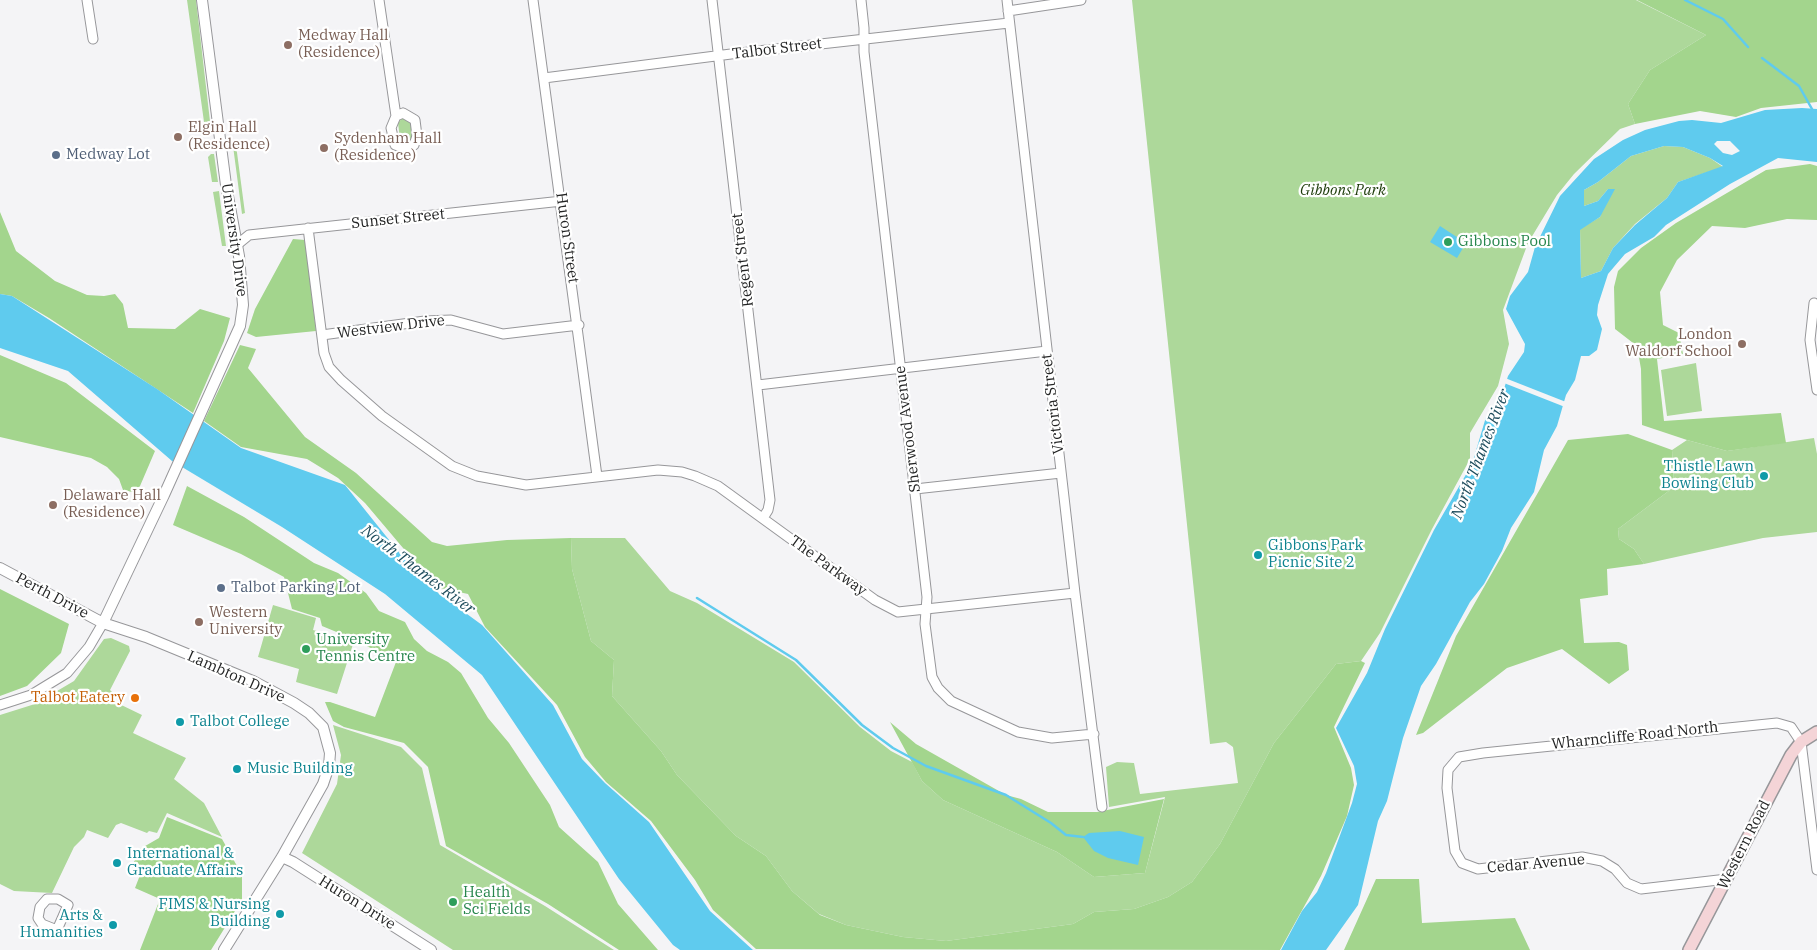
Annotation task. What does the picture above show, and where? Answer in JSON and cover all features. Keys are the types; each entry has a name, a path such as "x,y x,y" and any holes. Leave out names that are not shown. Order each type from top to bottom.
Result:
{"main road":[{"path":"1801,742 1817,732"},
{"name":"Western Road","path":"1689,950 1791,755 1801,742"}],"street":[{"path":"87,0 93,39"},
{"name":"University Drive","path":"103,623 210,396 240,326 244,305 238,244 226,185 202,0"},
{"path":"379,0 396,116"},
{"name":"Huron Street","path":"533,0 579,325 596,476"},
{"name":"Regent Street","path":"712,0 770,500 768,510 763,518"},
{"name":"Sherwood Avenue","path":"861,0 864,52 927,596 925,624 932,677 938,688 951,701 1018,732 1052,738 1094,734"},
{"name":"Victoria Street","path":"1007,0 1075,593 1102,807"},
{"path":"1008,11 1081,0"},
{"name":"Talbot Street","path":"544,78 719,55 1010,23"},
{"name":"Sunset Street","path":"238,244 249,236 308,228 562,201"},
{"path":"308,228 322,335"},
{"path":"1814,303 1810,340 1817,390"},
{"name":"Westview Drive","path":"322,335 424,321 451,320 502,334 579,325"},
{"name":"The Parkway","path":"322,335 327,362 341,380 382,416 452,466 477,476 526,485 658,470 682,472 718,486 887,608 903,612 1075,593"},
{"path":"758,385 1047,351"},
{"path":"915,489 1061,473"},
{"name":"Perth Drive","path":"0,568 103,623"},
{"path":"0,705 31,695 67,673 84,654 103,623"},
{"name":"Lambton Drive","path":"103,623 146,637 253,681 294,703 309,713 323,727 330,753 329,766 323,784 282,857 224,950"},
{"name":"Wharncliffe Road North","path":"1448,770 1459,757 1483,753 1741,725 1777,723 1791,727 1801,742"},
{"path":"1801,742 1817,870"},
{"name":"Cedar Avenue","path":"1448,770 1447,788 1455,851 1462,863 1478,869 1582,857 1602,861 1616,869 1627,883 1641,889 1727,879"},
{"name":"Huron Drive","path":"282,857 293,862 431,950"}],"green space":[{"path":"187,0 196,0 211,130 205,129"},
{"name":"Gibbons Park","path":"1132,0 1636,0 1706,35 1650,70 1628,104 1635,124 1620,129 1574,174 1557,195 1528,243 1503,310 1509,344 1498,386 1470,433 1470,459 1432,529 1380,633 1361,661 1336,664 1274,743 1220,844 1192,882 1168,897 1134,909 1094,912 1073,924 946,941 903,937 846,925 819,914 792,891 766,856 736,836 677,775 661,751 612,696 614,660 591,641 572,569 571,538 625,538 670,591 697,603 794,662 860,727 891,751 912,762 922,781 943,800 1057,852 1094,877 1145,873 1165,797 1109,807 1106,767 1117,762 1134,763 1140,794 1238,783 1233,747 1226,742 1210,744"},
{"path":"1637,0 1817,0 1817,102 1761,108 1736,117 1700,111 1635,124 1628,104 1650,70 1706,35"},
{"path":"402,118 412,122 413,137 410,143 405,143 400,139 398,123"},
{"path":"236,145 245,213 242,214 233,146"},
{"path":"1664,146 1683,147 1710,158 1723,167 1678,182 1667,198 1635,224 1613,248 1601,271 1581,278 1580,229 1600,217 1608,189 1598,201 1584,206 1584,190 1598,182 1631,156"},
{"path":"214,154 218,182 212,182 208,157"},
{"path":"1810,164 1817,166 1817,220 1787,219 1745,228 1712,226 1677,260 1660,292 1663,325 1679,333 1683,354 1657,359 1664,421 1781,413 1786,443 1727,451 1642,425 1641,369 1637,346 1615,329 1614,287 1618,271 1641,248 1676,223 1766,170"},
{"path":"219,191 226,246 222,246 213,192"},
{"path":"0,212 16,251 55,281 87,295 104,296 115,294 123,304 128,328 175,329 200,309 230,318 224,341 193,413 49,318 12,296 0,294"},
{"path":"293,239 305,240 316,331 256,337 247,333 255,309"},
{"path":"240,345 256,349 248,368 305,437 356,473 432,542 447,546 507,540 571,538 572,569 591,641 614,660 612,696 661,751 677,775 736,836 766,856 792,891 820,915 846,925 903,937 946,941 1073,924 1094,912 1134,909 1168,897 1192,882 1220,844 1274,743 1336,664 1361,661 1365,663 1334,727 1351,768 1354,785 1347,816 1321,876 1280,950 756,949 713,910 695,880 651,821 606,782 585,757 557,705 485,627 468,594 436,587 365,503 338,478 307,459 241,447 204,421"},
{"path":"0,355 66,383 155,451 137,493 123,490 119,479 107,467 91,458 0,437"},
{"path":"1696,363 1702,411 1667,416 1661,370"},
{"path":"1628,434 1672,450 1674,487 1618,529 1619,539 1634,549 1644,564 1607,569 1608,595 1580,599 1584,643 1619,642 1627,645 1629,670 1609,684 1562,649 1507,668 1423,733 1416,735 1456,636 1568,440"},
{"path":"1814,438 1817,454 1817,532 1763,538 1644,564 1634,549 1619,539 1618,529 1674,487 1672,450 1687,440 1727,451"},
{"path":"187,486 244,517 314,563 338,573 366,593 379,611 405,622 414,639 427,651 448,662 461,673 488,718 509,743 550,805 559,827 598,862 618,904 658,950 619,950 548,904 446,846 428,767 404,743 344,727 333,721 325,702 375,717 396,662 356,640 322,626 320,618 292,609 284,577 241,554 173,525"},
{"path":"0,589 69,624 61,653 27,686 0,696"},
{"name":"University Tennis Centre","path":"273,605 316,618 313,630 354,641 337,694 296,682 299,669 258,657"},
{"path":"111,638 129,646 130,651 110,690 112,692 109,699 142,715 133,733 186,758 174,779 204,803 222,837 167,813 157,833 149,831 147,833 121,823 116,825 108,838 87,830 84,837 74,847 52,893 14,891 0,884 0,715 35,704 74,681 104,639"},
{"path":"890,722 916,744 1006,795 1021,799 1048,812 1097,812 1164,799 1145,873 1094,877 1057,852 943,800 922,781"},
{"name":"Health Sci Fields","path":"333,725 401,747 422,768 440,845 545,906 614,950 453,950 302,853 337,784 341,755"},
{"path":"167,817 222,839 242,875 242,900 211,950 140,950 160,899 135,888 142,870 139,864 134,862 140,849 159,838"},
{"path":"1376,879 1419,879 1422,923 1515,918 1530,950 1344,950"}],"water":[{"name":"North Thames River","path":"1817,109 1817,162 1778,158 1730,184 1666,225 1654,237 1625,254 1608,274 1598,305 1597,315 1602,329 1597,350 1589,356 1581,356 1575,380 1566,395 1557,426 1544,450 1534,492 1511,528 1502,551 1484,584 1470,602 1436,664 1421,686 1403,738 1387,801 1378,821 1358,905 1326,950 1281,950 1302,911 1317,892 1326,873 1352,803 1357,784 1354,766 1336,728 1367,673 1385,629 1434,530 1472,464 1486,417 1503,392 1508,376 1524,352 1525,344 1506,309 1510,296 1528,272 1535,247 1560,196 1594,159 1623,140 1645,130 1679,121 1692,120 1721,123 1765,110","holes":["1717,141 1730,141 1740,151 1732,155 1723,153 1714,144","1664,146 1683,147 1710,158 1723,166 1678,182 1667,198 1635,225 1613,248 1601,271 1581,278 1580,230 1600,217 1615,189 1608,189 1598,201 1584,206 1584,190 1598,182 1631,156"]},
{"name":"Gibbons Pool","path":"1440,226 1466,243 1457,258 1430,242"},
{"path":"0,294 12,296 157,389 241,448 345,485 422,581 482,625 553,705 582,759 605,783 649,822 710,911 753,950 680,950 673,945 619,879 482,675 385,594 282,527 172,461 68,371 0,348"},
{"path":"1120,831 1144,837 1138,865 1108,858 1094,851 1083,837 1089,833"}],"pier":[{"path":"1505,378 1566,402 1565,407 1504,383"}],"waterway":[{"path":"1685,0 1723,19 1748,47"},
{"path":"1762,58 1799,86 1812,109"},
{"path":"697,598 796,660 862,725 893,748 926,766 1006,795 1051,823 1066,835 1083,837"}],"place":[{"name":"Medway Hall (Residence)","path":"288,45"},
{"name":"Elgin Hall (Residence)","path":"178,137"},
{"name":"Sydenham Hall (Residence)","path":"324,148"},
{"name":"Medway Lot","path":"56,155"},
{"name":"Gibbons Pool","path":"1448,242"},
{"name":"London Waldorf School","path":"1742,344"},
{"name":"Thistle Lawn Bowling Club","path":"1764,476"},
{"name":"Delaware Hall (Residence)","path":"53,505"},
{"name":"Gibbons Park Picnic Site 2","path":"1258,555"},
{"name":"Talbot Parking Lot","path":"221,588"},
{"name":"Western University","path":"199,622"},
{"name":"University Tennis Centre","path":"306,649"},
{"name":"Talbot Eatery","path":"135,698"},
{"name":"Talbot College","path":"180,722"},
{"name":"Music Building","path":"237,769"},
{"name":"International & Graduate Affairs","path":"117,863"},
{"name":"Health Sci Fields","path":"453,902"},
{"name":"FIMS & Nursing Building","path":"280,914"},
{"name":"Arts & Humanities","path":"113,925"}]}
